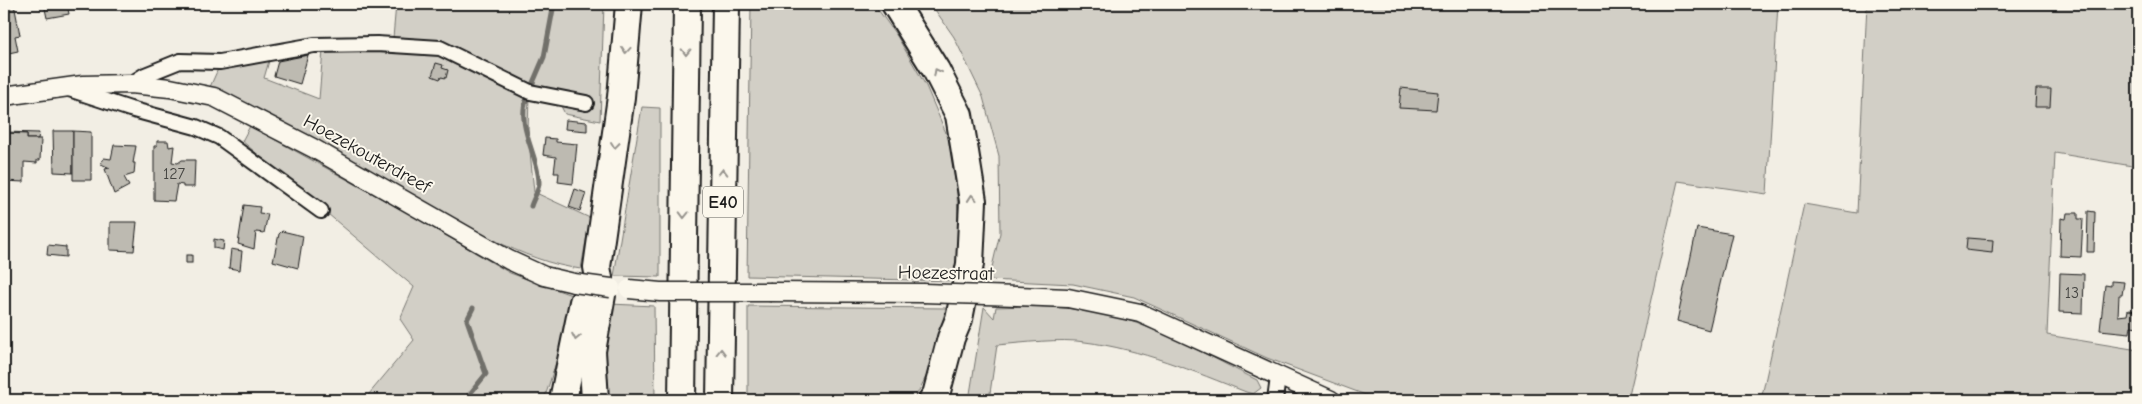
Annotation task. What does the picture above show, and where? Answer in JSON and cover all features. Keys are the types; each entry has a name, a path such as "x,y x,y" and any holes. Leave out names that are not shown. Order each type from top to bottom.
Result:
{"highway":[{"path":"595,400 592,351 604,278 630,4"},
{"name":"E40","path":"682,400 686,4"},
{"name":"E40","path":"720,400 726,4"},
{"path":"895,4 936,70 959,115 973,202 970,264 959,319 950,338 936,395 932,400"},
{"path":"563,400 585,289 604,278"},
{"path":"953,400 962,341 959,319"}],"street":[{"name":"Hoezekouterdreef","path":"131,84 145,76 180,62 220,62 314,45 377,44 440,48 530,92 586,103"},
{"name":"Hoezekouterdreef","path":"4,96 65,88 131,84 170,88 214,97 313,148 509,260 544,276 574,283"},
{"name":"Hoezekouterdreef","path":"65,88 196,128 219,137 321,211"},
{"name":"Hoezestraat","path":"574,283 604,278 629,290 660,292 923,293 1068,298 1140,313 1331,400"},
{"path":"1275,400 1278,377"}],"shaded area":[{"path":"396,4 604,4 600,121 565,114 555,94 438,42 393,38"},
{"path":"751,4 874,4 897,36 926,86 949,140 957,193 959,244 953,281 747,276"},
{"path":"931,4 1778,4 1767,194 1678,181 1628,400 1379,400 1267,358 1134,297 1073,284 989,280 1000,233 999,156 983,97 954,37"},
{"path":"1867,4 2138,4 2138,167 2055,153 2047,335 2138,350 2138,400 1761,400 1804,204 1857,213"},
{"path":"361,48 437,54 529,96 528,131 534,192 590,218 581,269 559,265 514,250 239,99 210,87 218,69 230,64 269,61 264,78 319,99 323,50"},
{"path":"642,107 660,108 660,277 614,276"},
{"path":"250,126 406,212 510,273 577,297 544,400 364,400 414,340 400,319 414,287 242,141"},
{"path":"610,304 654,306 655,400 608,400 602,356"},
{"path":"748,306 946,308 931,367 914,400 748,400"},
{"path":"1028,306 1081,310 1113,316 1150,328 1257,380 1261,388 1253,394 1147,355 1106,345 1075,341 1053,341 997,345 989,400 969,400 984,307 994,318 996,307"}],"building":[{"path":"14,4 20,35 15,36 18,51 4,54 4,5"},
{"path":"44,4 67,4 69,14 47,18"},
{"path":"101,4 125,4 102,8"},
{"path":"308,55 300,84 274,76 278,61"},
{"path":"436,63 443,65 442,68 448,70 446,78 441,77 440,79 432,76"},
{"path":"1401,88 1438,92 1436,110 1399,108"},
{"path":"2036,89 2051,89 2050,107 2035,107"},
{"path":"566,120 587,122 587,131 565,129"},
{"path":"53,131 73,131 73,173 54,172"},
{"path":"73,131 91,132 91,180 73,180"},
{"path":"4,132 39,133 38,139 27,139 27,134"},
{"path":"4,133 27,134 27,139 41,139 40,160 37,160 37,163 24,162 24,182 4,181"},
{"path":"545,138 556,139 556,142 577,144 573,184 558,182 559,173 554,173 556,157 543,155"},
{"path":"157,141 168,141 169,147 174,146 172,162 178,163 182,160 195,160 194,187 183,187 183,185 177,184 174,201 154,200 154,146 157,146"},
{"path":"114,145 136,146 133,163 135,163 134,174 124,177 129,186 114,194 105,169 110,168 101,164 104,158 111,159"},
{"path":"575,189 586,193 580,211 569,207"},
{"path":"244,205 260,207 259,213 268,214 264,233 256,232 254,249 238,244"},
{"path":"2088,211 2095,212 2094,252 2087,252"},
{"path":"2067,213 2078,213 2078,219 2083,219 2081,257 2060,256 2061,218 2066,219"},
{"path":"110,222 137,222 134,251 110,250"},
{"path":"1697,228 1732,234 1709,330 1677,321"},
{"path":"282,231 303,236 298,268 273,261 279,234"},
{"path":"1967,238 1993,240 1992,253 1966,250"},
{"path":"214,239 224,241 223,250 214,248"},
{"path":"48,245 66,247 66,257 47,255"},
{"path":"231,249 242,251 240,270 229,268"},
{"path":"186,255 192,255 192,263 186,263"},
{"path":"2060,273 2084,274 2083,313 2059,312"},
{"path":"2111,281 2124,282 2122,295 2119,295 2118,316 2127,315 2128,310 2138,311 2138,327 2131,326 2130,333 2100,330 2105,285 2111,286"}],"waterway":[{"path":"532,85 544,57 554,4"},
{"path":"527,98 524,108 524,119 539,183 531,206"},
{"path":"465,400 486,374 467,320 473,308"}]}
